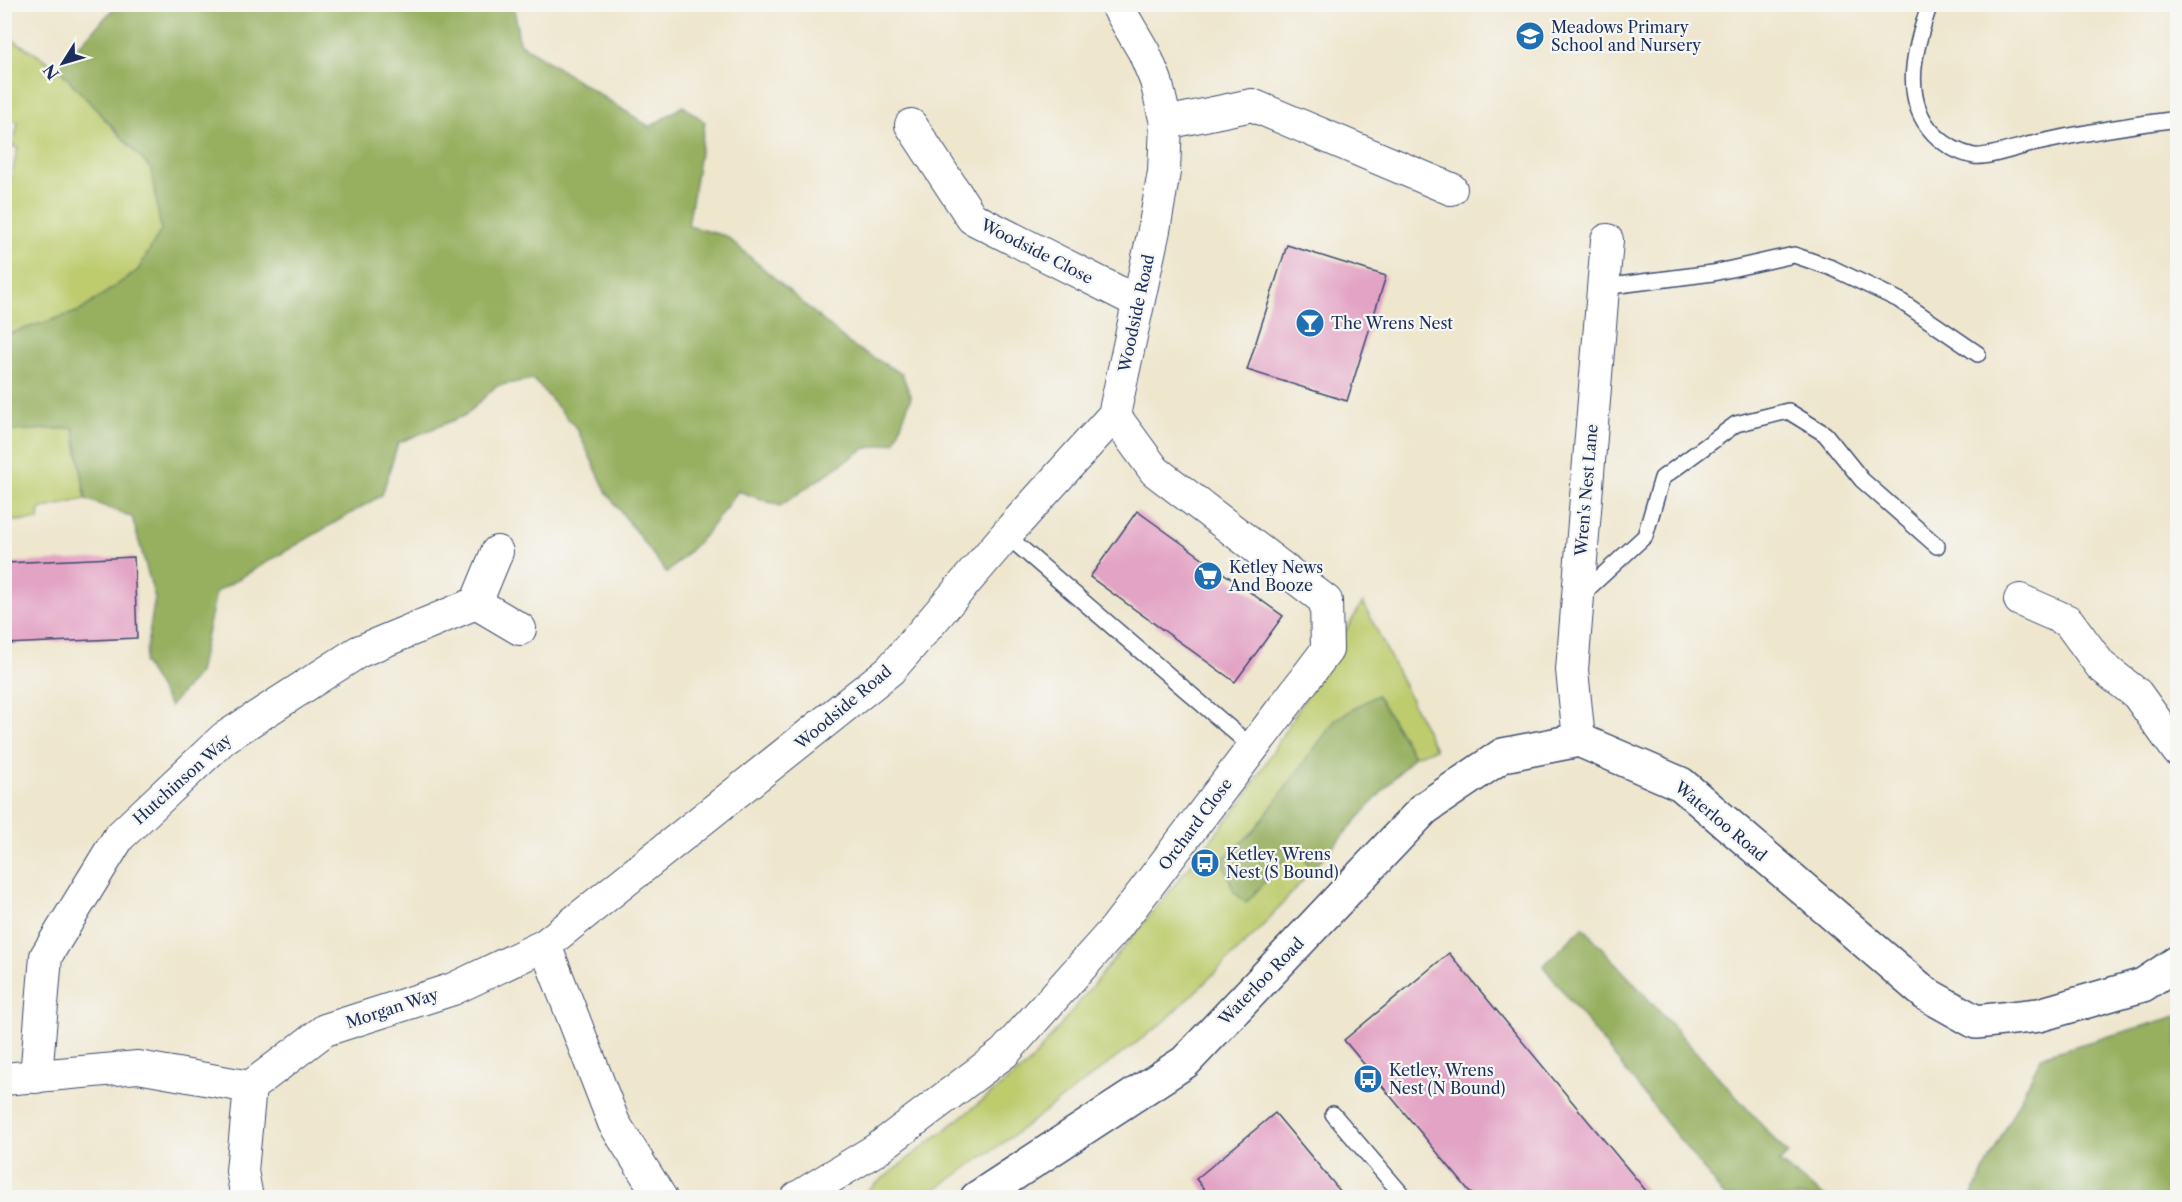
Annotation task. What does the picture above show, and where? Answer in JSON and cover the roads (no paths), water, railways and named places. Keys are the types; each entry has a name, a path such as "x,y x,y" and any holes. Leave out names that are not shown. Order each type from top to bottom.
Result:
{"street":[{"name":"Woodside Road","path":"545,945 890,670 1006,535 1114,415 1164,172 1166,123 1156,81 1144,52 1116,4"},
{"path":"1166,123 1252,105 1451,189"},
{"name":"Woodside Close","path":"911,125 972,218 1138,302"},
{"name":"Wren's Nest Lane","path":"1580,740 1572,670 1606,240"},
{"name":"Orchard Close","path":"797,1197 877,1149 1004,1053 1115,929 1328,650 1326,601 1155,471 1114,415"},
{"path":"497,552 476,603 520,629"},
{"path":"2020,600 2068,621 2101,666 2137,694 2178,751"},
{"name":"Hutchinson Way","path":"36,1077 46,956 119,837 224,738 358,652 476,603"},
{"name":"Waterloo Road","path":"977,1197 1185,1062 1425,808 1503,754 1580,740 1681,784 1926,994 1976,1022 2039,1015 2143,985 2178,962"},
{"path":"545,945 614,1123 661,1197"},
{"name":"Morgan Way","path":"250,1087 325,1030 453,989 545,945"},
{"path":"4,1079 138,1067 250,1087 242,1171 247,1197"}],"lane":[{"path":"1930,4 1918,48 1913,98 1926,126 1946,146 1975,156 2122,126 2178,119"},
{"path":"1603,287 1713,273 1794,255 1832,268 1899,300 1978,354"},
{"path":"1578,598 1645,537 1662,478 1736,424 1788,411 1825,434 1862,480 1937,546"},
{"path":"1006,535 1253,748"},
{"path":"1333,1114 1405,1197"}],"place":[{"name":"Meadows Primary School and Nursery","path":"1530,36"},
{"name":"The Wrens Nest","path":"1310,323"},
{"name":"Ketley News And Booze","path":"1208,576"},
{"name":"Ketley, Wrens Nest (S Bound)","path":"1205,863"},
{"name":"Ketley, Wrens Nest (N Bound)","path":"1368,1079"}]}
